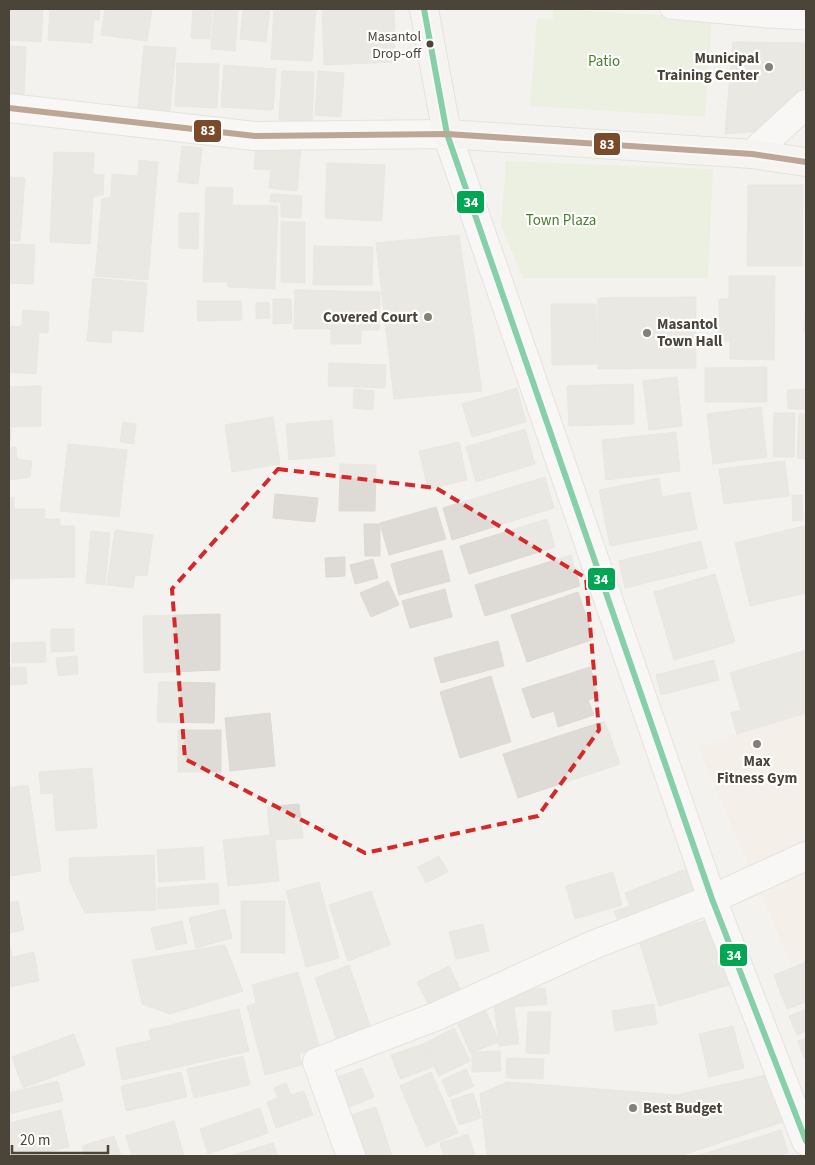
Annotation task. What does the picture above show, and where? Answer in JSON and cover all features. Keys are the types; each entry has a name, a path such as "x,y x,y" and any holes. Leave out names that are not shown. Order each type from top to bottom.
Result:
{"main road":[{"path":"424,9 447,134 752,154 806,162"}],"street":[{"path":"752,154 806,104"},
{"path":"9,108 255,136 447,134 712,899 806,1141"},
{"path":"351,1156 317,1062 437,1016 593,945 712,899 806,856"}],"lane":[{"path":"670,9 806,20"}],"highlighted area":[{"path":"278,469 436,488 586,578 599,730 538,816 365,853 185,759 172,589"}],"shaded area":[{"path":"806,710 806,958 791,964 698,747"}],"green space":[{"name":"Patio","path":"553,9 712,18 705,117 530,106 537,18 553,19"},
{"name":"Town Plaza","path":"506,161 713,169 708,278 523,278 501,226"}],"building":[{"path":"9,9 43,9 41,42 9,40"},
{"path":"50,9 100,9 99,20 94,20 92,43 48,40"},
{"path":"105,9 152,9 147,41 101,35"},
{"path":"193,9 212,9 210,39 191,38"},
{"path":"214,9 238,9 235,51 211,49"},
{"path":"243,9 270,9 266,42 240,39"},
{"path":"274,9 316,9 312,61 271,59"},
{"path":"322,9 394,9 395,62 324,65"},
{"name":"Municipal Training Center","path":"733,42 806,43 806,91 761,131 725,134"},
{"path":"9,46 26,47 24,96 9,96"},
{"path":"144,46 176,48 169,120 137,117"},
{"path":"177,63 219,64 217,108 175,106"},
{"path":"224,65 276,69 273,110 221,107"},
{"path":"282,71 314,72 312,121 279,120"},
{"path":"318,71 344,73 341,117 315,115"},
{"path":"256,143 301,146 297,191 269,188 271,170 254,169"},
{"path":"182,146 202,148 198,184 178,182"},
{"path":"54,152 94,153 93,174 104,175 103,195 93,197 90,244 50,242"},
{"path":"139,160 158,162 148,280 95,276 102,199 111,197 112,174 138,176"},
{"path":"327,163 385,165 382,221 325,218"},
{"path":"9,177 25,178 20,241 9,240"},
{"path":"748,185 803,185 802,266 747,266"},
{"path":"206,187 233,188 232,205 278,206 275,289 228,287 228,282 203,282"},
{"path":"271,194 302,196 301,218 281,217 281,202 270,202"},
{"path":"179,213 199,213 198,249 179,248"},
{"path":"281,222 305,222 305,283 281,282"},
{"name":"Covered Court","path":"459,235 482,391 394,399 376,243"},
{"path":"9,244 35,245 33,284 9,283"},
{"path":"314,246 373,247 372,285 313,285"},
{"path":"729,276 775,276 774,360 730,359 730,341 719,341 719,299 729,299"},
{"path":"93,278 147,283 143,332 112,330 111,343 87,341"},
{"path":"295,290 380,292 379,330 361,330 361,344 331,344 331,329 294,329"},
{"name":"Masantol Town Hall","path":"696,297 696,368 598,369 598,298"},
{"path":"273,299 291,299 292,323 273,324"},
{"path":"197,301 241,301 242,320 198,321"},
{"path":"806,301 806,331 804,331"},
{"path":"269,302 270,318 256,319 256,303"},
{"path":"551,304 596,304 597,364 552,365"},
{"path":"23,310 49,312 48,333 39,332 36,374 9,372 9,326 22,327"},
{"path":"329,363 386,365 385,388 328,386"},
{"path":"767,367 767,402 705,402 705,368"},
{"path":"677,377 682,426 649,430 643,381"},
{"path":"633,384 634,424 569,426 567,386"},
{"path":"41,386 41,426 10,427 9,387"},
{"path":"517,388 526,422 472,437 462,404"},
{"path":"354,389 374,391 373,410 353,408"},
{"path":"806,389 806,409 788,409 787,390"},
{"path":"761,407 767,457 713,464 707,414"},
{"path":"774,413 795,413 794,457 773,457"},
{"path":"799,414 806,414 806,459 797,458"},
{"path":"273,417 280,464 232,472 225,425"},
{"path":"332,420 335,456 289,460 286,424"},
{"path":"123,422 136,424 134,444 120,442"},
{"path":"9,429 11,429 11,440 9,440"},
{"path":"525,429 535,464 476,482 466,447"},
{"path":"676,432 680,471 606,480 602,440"},
{"path":"459,442 467,480 428,489 419,451"},
{"path":"68,444 127,450 119,517 60,511"},
{"path":"16,447 17,459 32,461 30,477 9,480 9,448"},
{"path":"785,461 789,496 724,504 719,469"},
{"path":"340,464 376,465 375,511 339,511"},
{"path":"545,477 554,508 452,540 443,508"},
{"path":"659,478 662,497 690,492 697,529 610,546 599,490"},
{"path":"275,494 318,498 315,522 273,518"},
{"path":"792,495 802,495 803,520 793,521"},
{"path":"14,497 14,509 45,509 45,519 60,519 60,526 75,526 75,577 9,579 9,498"},
{"path":"436,507 446,539 389,555 380,523"},
{"path":"547,519 555,547 469,574 460,546"},
{"path":"364,524 380,524 380,556 365,556"},
{"path":"804,526 806,534 806,593 750,606 735,543"},
{"path":"115,530 153,535 147,576 135,575 133,588 107,585"},
{"path":"91,531 110,533 105,585 86,583"},
{"path":"701,541 707,568 625,588 619,561"},
{"path":"442,550 450,581 399,595 391,564"},
{"path":"571,555 580,586 485,616 475,585"},
{"path":"345,557 345,576 326,577 325,558"},
{"path":"373,559 378,578 355,584 350,565"},
{"path":"715,574 735,642 674,660 654,592"},
{"path":"388,581 399,605 371,617 360,593"},
{"path":"445,589 452,617 410,628 402,601"},
{"path":"578,592 594,639 527,662 511,615"},
{"path":"220,614 220,670 144,673 143,616"},
{"path":"51,629 74,629 74,651 51,652"},
{"path":"498,641 504,666 441,683 434,658"},
{"path":"45,642 46,662 12,663 12,643"},
{"path":"806,650 806,713 737,734 731,713 741,710 730,673"},
{"path":"77,656 78,674 58,676 56,658"},
{"path":"714,660 719,680 661,695 656,675"},
{"path":"26,667 27,684 9,685 9,668"},
{"path":"590,667 599,696 588,700 594,715 558,727 554,711 532,718 522,689"},
{"path":"491,676 511,742 460,758 440,692"},
{"path":"159,682 215,683 214,723 157,722"},
{"path":"270,713 275,766 230,771 225,718"},
{"path":"605,721 620,764 518,798 503,754"},
{"path":"178,730 221,730 221,772 178,772"},
{"path":"92,768 97,828 56,831 53,793 41,794 39,772"},
{"path":"28,785 41,871 9,876 9,788"},
{"path":"299,804 303,838 275,840 279,881 228,886 223,840 270,835 267,807"},
{"path":"203,847 205,879 159,882 157,850"},
{"path":"154,855 156,910 85,913 70,882 69,858"},
{"path":"439,856 448,872 426,883 418,867"},
{"path":"686,869 697,898 621,928 614,911 630,906 625,893"},
{"path":"613,872 622,905 575,919 566,886"},
{"path":"319,882 339,958 306,967 286,891"},
{"path":"218,883 219,904 158,909 157,888"},
{"path":"371,891 390,945 348,961 329,905"},
{"path":"18,901 24,930 9,933 9,903"},
{"path":"241,901 285,901 285,953 241,953"},
{"path":"225,909 232,938 196,948 189,918"},
{"path":"710,919 729,985 659,1006 639,940"},
{"path":"182,921 187,943 156,950 151,928"},
{"path":"483,924 489,951 456,959 449,932"},
{"path":"9,940 12,957 34,952 39,981 9,987"},
{"path":"225,945 243,991 170,1014 142,1004 132,960"},
{"path":"806,962 806,1002 787,1009 774,975"},
{"path":"349,965 371,1028 337,1041 315,978"},
{"path":"449,966 462,993 431,1009 417,982"},
{"path":"298,972 320,1049 299,1054 302,1065 265,1075 247,1006 256,1003 252,985"},
{"path":"545,988 547,1004 514,1007 519,1044 499,1046 493,994"},
{"path":"483,1004 499,1042 470,1053 455,1016"},
{"path":"654,1004 657,1024 615,1031 612,1011"},
{"path":"239,1009 249,1051 122,1080 116,1048 151,1040 149,1030"},
{"path":"806,1009 806,1031 797,1035 789,1016"},
{"path":"528,1012 551,1012 549,1054 526,1053"},
{"path":"733,1026 744,1068 709,1077 699,1034"},
{"path":"454,1028 470,1061 439,1076 423,1044"},
{"path":"74,1034 85,1065 23,1088 12,1057"},
{"path":"806,1038 806,1057 804,1058 798,1041"},
{"path":"423,1044 433,1067 400,1079 391,1055"},
{"path":"500,1051 501,1071 472,1072 472,1052"},
{"path":"243,1056 250,1085 194,1098 187,1069"},
{"path":"507,1058 544,1059 543,1079 506,1078"},
{"path":"362,1068 374,1097 345,1109 333,1079"},
{"path":"466,1069 474,1086 449,1097 442,1080"},
{"path":"181,1072 187,1097 126,1111 121,1086"},
{"path":"431,1072 458,1133 426,1147 400,1086"},
{"name":"Best Budget","path":"771,1074 789,1120 680,1156 487,1156 480,1094 507,1082 676,1095"},
{"path":"58,1081 63,1101 9,1114 9,1093"},
{"path":"286,1083 291,1095 304,1091 313,1115 276,1128 267,1102 278,1098 274,1088"},
{"path":"473,1093 481,1118 459,1125 451,1100"},
{"path":"376,1107 392,1156 362,1156 348,1116"},
{"path":"260,1108 268,1133 208,1154 200,1129"},
{"path":"61,1110 69,1147 30,1156 9,1156 9,1123"},
{"path":"174,1121 184,1156 132,1156 126,1136"},
{"path":"781,1130 788,1153 776,1156 696,1156"},
{"path":"468,1134 475,1156 444,1156 440,1143"},
{"path":"114,1136 121,1156 85,1156 82,1146"},
{"path":"273,1143 278,1156 230,1156"}],"transit line":[{"name":"34","path":"424,9 447,134 712,899 806,1141"},
{"name":"83","path":"9,108 255,136 447,134 752,154 806,162"}],"place":[{"name":"Masantol Drop-off","path":"430,44"},
{"name":"Municipal Training Center","path":"769,67"},
{"name":"Covered Court","path":"428,317"},
{"name":"Masantol Town Hall","path":"647,333"},
{"name":"Max Fitness Gym","path":"757,744"},
{"name":"Best Budget","path":"633,1108"}]}
